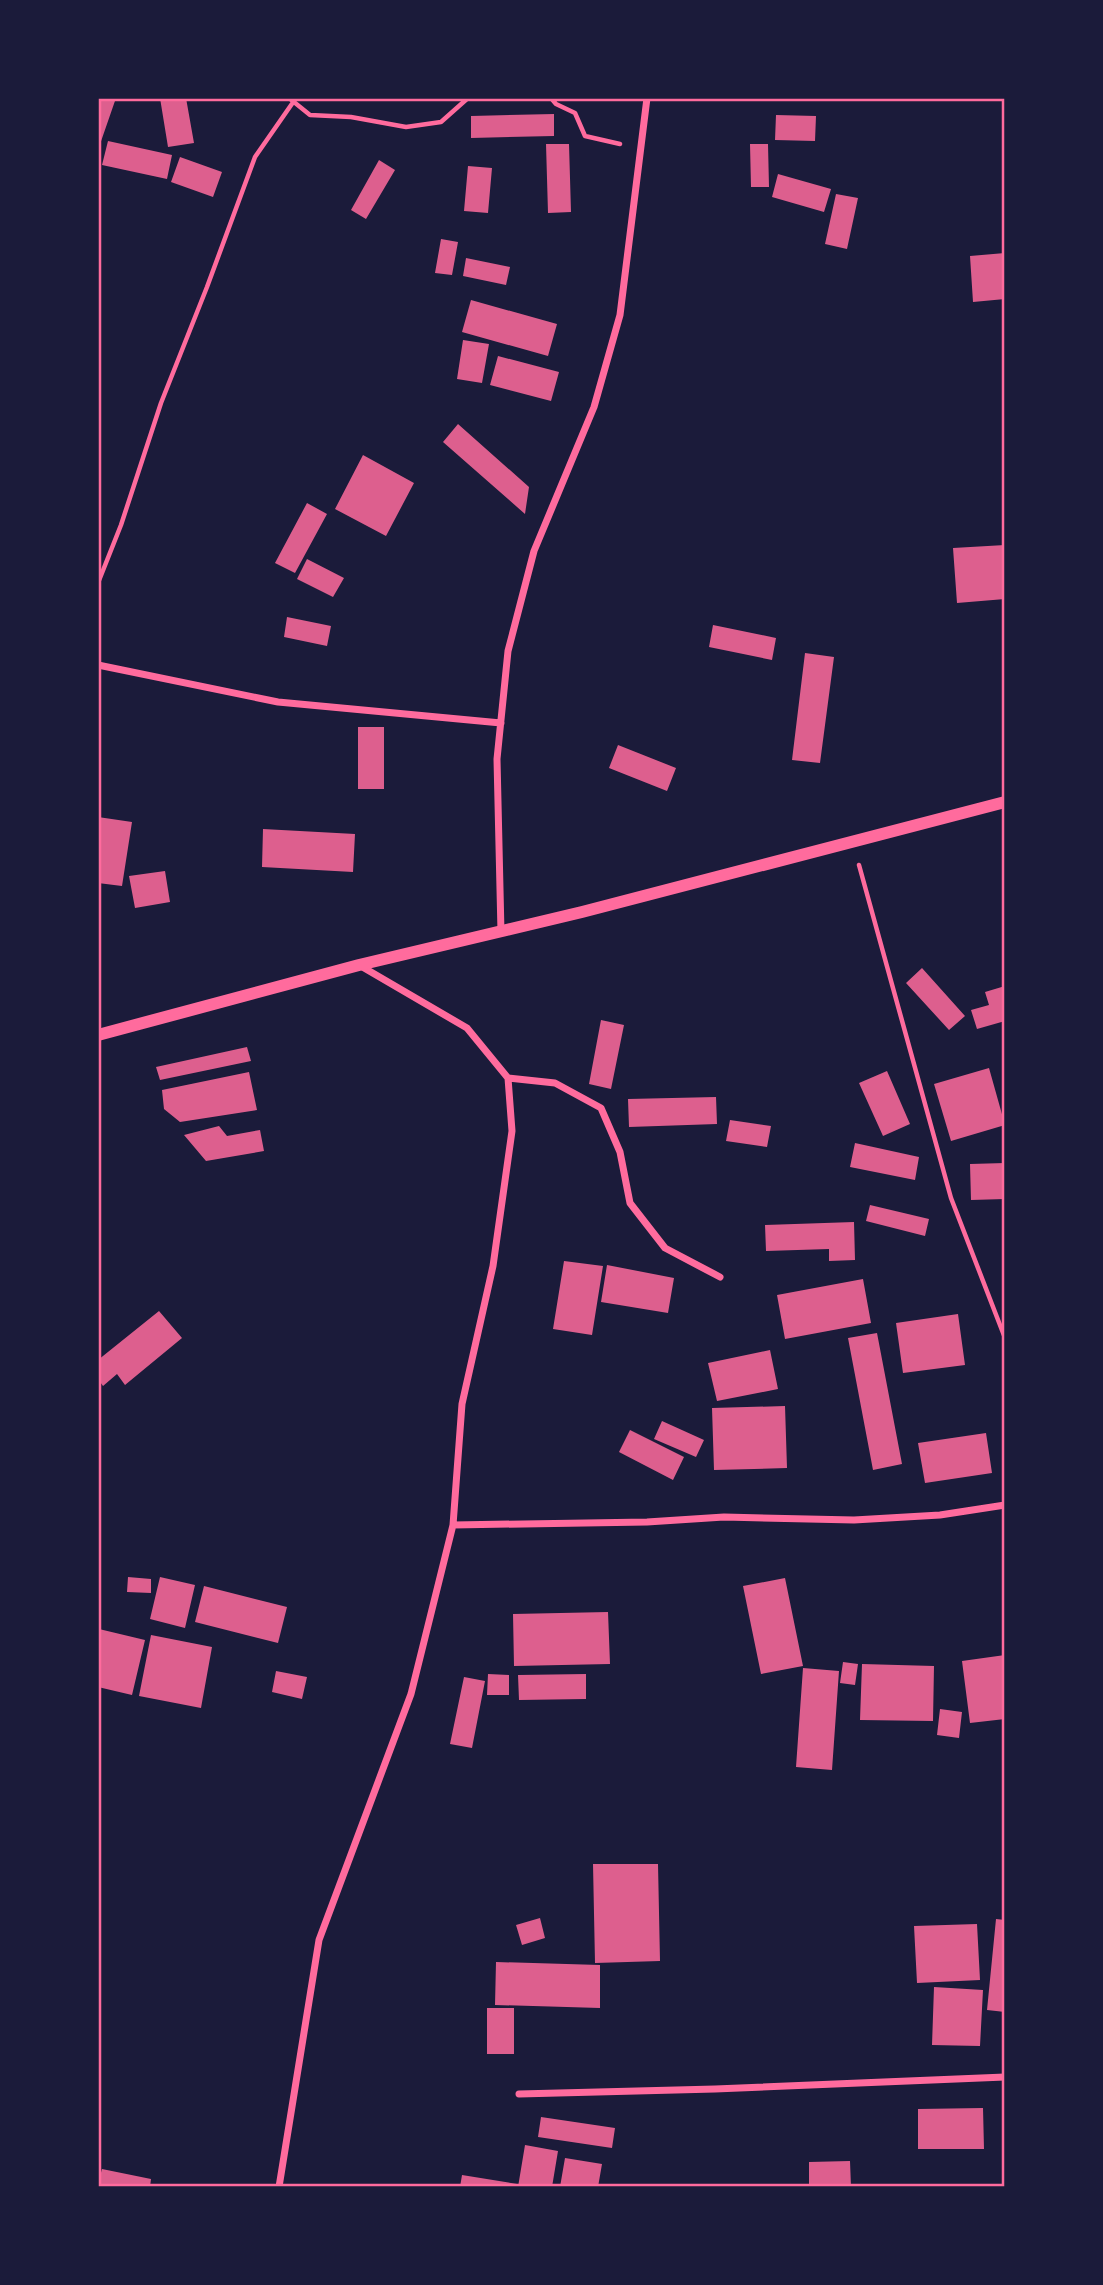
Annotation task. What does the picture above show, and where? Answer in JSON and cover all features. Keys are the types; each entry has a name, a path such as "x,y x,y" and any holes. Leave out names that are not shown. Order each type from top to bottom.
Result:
{"street":[{"path":"501,932 498,759 508,651 534,551 594,407 620,315 648,98"},
{"path":"98,665 278,702 501,723"},
{"path":"98,1035 359,965 501,932 1005,802"},
{"path":"279,2187 320,1940 411,1694 453,1525 461,1404 493,1266 512,1131 508,1078 467,1028 359,965"},
{"path":"508,1078 555,1083 601,1108 620,1152 630,1203 665,1248 720,1277"},
{"path":"453,1525 647,1522 724,1517 855,1520 940,1515 1005,1505"},
{"path":"519,2094 1005,2077"}],"path":[{"path":"289,98 295,100 310,115 351,117 406,127 440,122 468,98"},
{"path":"551,98 556,104 575,113 585,136 640,148"},
{"path":"98,583 121,525 161,403 255,156 295,100"},
{"path":"853,842 951,1198 1005,1338"}],"building":[{"path":"98,98 116,98 98,150"},
{"path":"160,98 186,98 194,143 168,147"},
{"path":"554,114 554,136 471,138 471,116"},
{"path":"776,115 816,116 815,141 775,140"},
{"path":"108,141 172,155 167,179 102,165"},
{"path":"546,144 569,144 571,212 548,213"},
{"path":"750,144 768,144 769,187 751,187"},
{"path":"180,157 222,172 213,197 171,182"},
{"path":"379,160 395,170 366,219 351,210"},
{"path":"468,166 492,168 488,213 464,211"},
{"path":"778,174 831,189 824,212 772,197"},
{"path":"836,194 858,198 847,249 825,244"},
{"path":"441,239 458,242 452,275 435,273"},
{"path":"1005,253 1005,299 973,302 970,256"},
{"path":"466,258 510,267 506,285 463,276"},
{"path":"471,300 557,324 548,356 462,332"},
{"path":"463,340 489,344 482,383 457,379"},
{"path":"498,356 559,372 551,401 490,385"},
{"path":"458,424 529,487 525,514 443,442"},
{"path":"363,455 414,483 386,536 335,509"},
{"path":"307,503 327,514 295,573 275,563"},
{"path":"1005,545 1005,599 957,603 953,548"},
{"path":"307,559 344,578 333,597 297,579"},
{"path":"287,617 331,626 327,646 284,637"},
{"path":"713,625 776,638 772,660 709,647"},
{"path":"805,653 834,657 820,763 792,760"},
{"path":"358,727 384,727 384,789 358,789"},
{"path":"618,745 676,768 667,791 609,768"},
{"path":"98,817 132,822 122,886 98,883"},
{"path":"263,829 355,834 353,872 262,867"},
{"path":"165,871 170,902 135,908 129,876"},
{"path":"922,968 965,1016 949,1030 906,983"},
{"path":"1005,986 1005,1021 977,1029 971,1010 989,1005 985,992"},
{"path":"601,1020 624,1025 611,1089 589,1084"},
{"path":"247,1047 251,1061 160,1080 156,1067"},
{"path":"989,1068 1005,1125 951,1141 934,1084"},
{"path":"887,1071 910,1124 883,1136 859,1083"},
{"path":"249,1072 257,1110 180,1122 164,1109 162,1090"},
{"path":"716,1097 717,1124 629,1127 628,1099"},
{"path":"730,1120 771,1126 767,1147 726,1141"},
{"path":"219,1126 227,1136 260,1130 264,1151 206,1161 184,1135"},
{"path":"855,1143 919,1157 915,1180 850,1167"},
{"path":"1005,1163 1005,1199 971,1200 970,1164"},
{"path":"870,1205 929,1219 925,1236 866,1221"},
{"path":"854,1222 855,1260 829,1261 829,1249 766,1251 765,1225"},
{"path":"564,1261 603,1266 592,1335 553,1329"},
{"path":"607,1265 674,1278 668,1313 601,1302"},
{"path":"863,1279 871,1323 785,1339 777,1295"},
{"path":"159,1311 182,1338 125,1385 117,1374 103,1386 98,1379 98,1360"},
{"path":"958,1314 965,1365 903,1373 896,1323"},
{"path":"877,1333 902,1464 873,1470 848,1338"},
{"path":"770,1350 778,1389 717,1401 708,1363"},
{"path":"785,1406 787,1468 714,1470 712,1408"},
{"path":"662,1421 704,1440 696,1457 654,1439"},
{"path":"630,1430 684,1457 673,1480 619,1452"},
{"path":"986,1433 992,1473 925,1483 918,1443"},
{"path":"128,1577 151,1579 151,1593 127,1592"},
{"path":"160,1577 195,1585 185,1628 150,1619"},
{"path":"785,1578 803,1666 761,1674 743,1586"},
{"path":"204,1586 287,1607 278,1643 195,1622"},
{"path":"608,1612 610,1664 514,1666 513,1614"},
{"path":"99,1629 145,1640 132,1695 98,1687"},
{"path":"151,1635 212,1647 201,1708 139,1696"},
{"path":"1005,1655 1005,1719 970,1723 962,1661"},
{"path":"843,1662 858,1664 855,1685 840,1683"},
{"path":"862,1664 934,1666 933,1721 860,1720"},
{"path":"803,1668 839,1671 832,1770 796,1767"},
{"path":"276,1671 307,1677 302,1699 272,1692"},
{"path":"488,1674 509,1675 509,1695 487,1695"},
{"path":"586,1674 586,1699 519,1700 518,1675"},
{"path":"464,1677 485,1681 472,1748 450,1744"},
{"path":"940,1709 962,1712 959,1738 937,1735"},
{"path":"593,1864 658,1864 660,1961 595,1963"},
{"path":"540,1918 545,1938 522,1945 516,1925"},
{"path":"996,1919 1005,1920 1005,2012 987,2010"},
{"path":"977,1924 980,1980 917,1983 914,1926"},
{"path":"496,1962 600,1965 600,2008 495,2005"},
{"path":"934,1987 983,1990 980,2046 932,2045"},
{"path":"487,2008 514,2008 514,2054 487,2054"},
{"path":"983,2108 984,2149 918,2149 918,2109"},
{"path":"541,2117 615,2128 612,2148 538,2137"},
{"path":"525,2145 558,2151 552,2187 518,2187"},
{"path":"565,2158 602,2164 598,2187 560,2187"},
{"path":"850,2161 851,2187 809,2187 809,2162"},
{"path":"102,2169 151,2179 150,2187 113,2187 98,2184"},
{"path":"462,2175 517,2184 516,2187 460,2187"}]}
